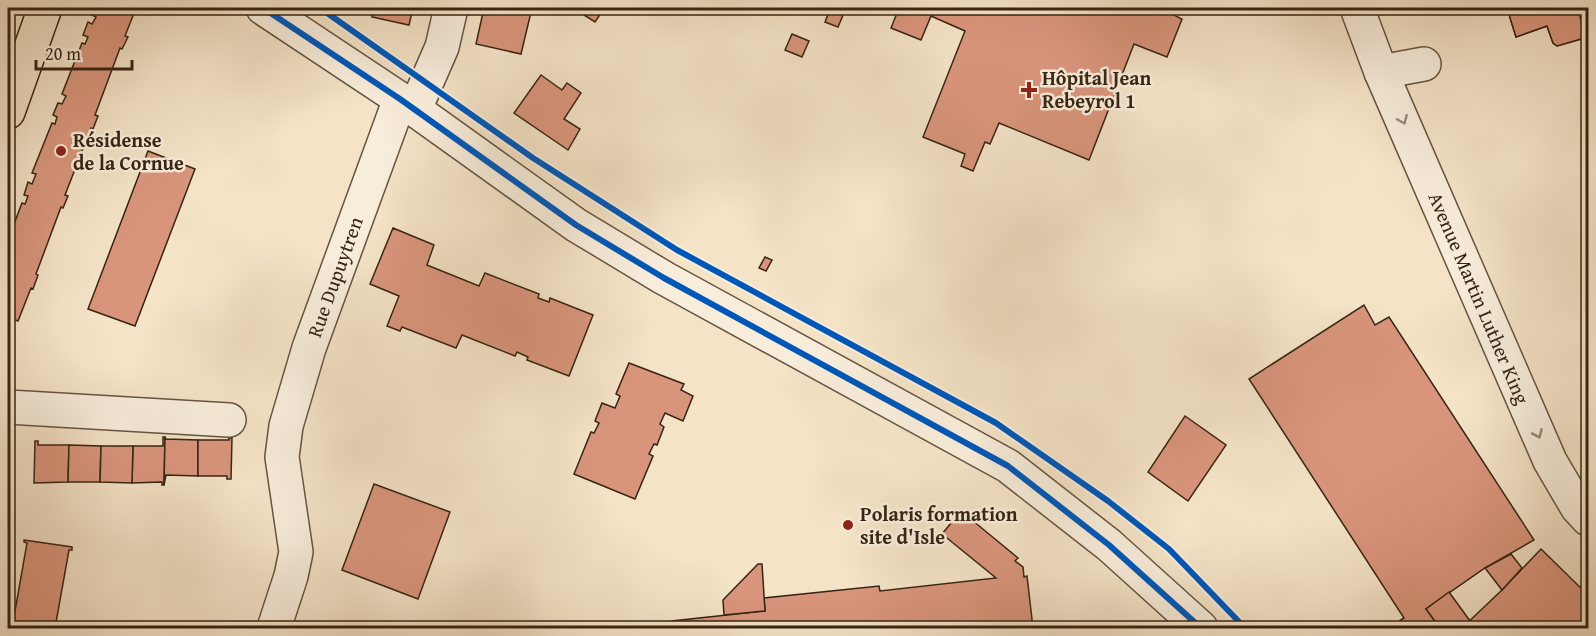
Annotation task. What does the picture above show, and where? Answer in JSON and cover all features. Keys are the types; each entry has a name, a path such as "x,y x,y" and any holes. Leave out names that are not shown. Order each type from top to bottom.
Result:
{"main road":[{"path":"8,112 45,8"}],"street":[{"path":"263,8 407,104 549,206 664,278 1008,466 1109,545 1201,628"},
{"name":"Rue Dupuytren","path":"274,628 291,576 296,552 282,458 286,426 309,348 407,104 442,46 451,8"},
{"name":"Avenue Martin Luther King","path":"1357,8 1382,72 1550,461 1577,507 1588,519"},
{"path":"1382,72 1424,64"},
{"path":"8,407 229,420"}],"building":[{"name":"Résidense de la Cornue","path":"95,8 136,8 125,36 128,37 122,49 120,48 95,115 98,116 93,129 91,128 65,195 68,196 63,208 61,207 36,274 38,275 33,289 31,288 18,321 8,317 8,240 22,203 25,204 28,196 24,195 28,182 32,184 36,174 32,173 52,123 55,124 57,117 53,115 58,103 62,104 66,96 62,94 82,43 85,44 88,37 83,35 88,22 92,24 96,17 92,15"},
{"path":"374,8 413,8 409,25 372,17"},
{"path":"484,8 532,8 521,54 476,44"},
{"path":"589,8 603,10 595,22 584,15"},
{"path":"827,8 846,8 838,27 825,22 830,9"},
{"name":"Hôpital Jean Rebeyrol 1","path":"899,8 1165,8 1164,10 1182,19 1167,57 1134,44 1089,160 999,123 990,144 985,142 973,171 961,166 965,154 923,137 965,31 931,16 921,40 891,28"},
{"path":"1507,8 1588,8 1588,14 1580,17 1585,35 1581,39 1557,46 1553,43 1547,26 1516,37"},
{"path":"1507,8 1588,8 1588,14 1580,17 1585,35 1581,39 1557,46 1553,43 1547,26 1516,37"},
{"path":"792,34 809,41 802,57 785,50"},
{"path":"541,75 562,90 567,83 581,93 564,119 580,129 568,150 514,113"},
{"path":"148,151 195,169 135,326 88,309"},
{"path":"393,228 434,245 427,265 479,286 485,273 539,294 538,298 549,302 550,298 593,315 569,376 527,360 528,357 517,352 515,356 462,335 456,348 402,327 400,331 387,326 399,296 370,284"},
{"path":"765,257 772,260 766,271 759,268"},
{"path":"1364,305 1375,325 1389,317 1534,540 1485,568 1426,609 1440,628 1388,628 1404,618 1249,379"},
{"path":"629,363 684,384 681,390 693,396 683,421 665,413 660,424 664,427 657,445 654,444 649,454 653,456 635,499 574,474 591,432 594,433 599,423 595,421 602,403 615,408 620,396 616,394"},
{"path":"1185,416 1226,445 1188,501 1148,472"},
{"path":"163,437 165,437 164,485 162,482 132,483 133,446 163,446"},
{"path":"165,437 166,439 198,440 198,476 166,475 164,485"},
{"path":"232,438 231,479 227,479 227,476 198,476 198,440 229,440"},
{"path":"35,441 38,441 38,445 69,445 68,482 34,483"},
{"path":"69,445 101,446 100,482 68,482"},
{"path":"101,446 133,446 132,483 100,482"},
{"path":"374,484 450,512 418,599 342,570"},
{"path":"961,511 1018,558 1015,561 1023,567 1024,577 1027,576 1033,628 673,628 672,621 765,611 764,598 879,586 880,591 996,578 942,534"},
{"path":"24,540 72,547 72,550 69,550 55,628 12,628 27,543"},
{"path":"1541,549 1588,595 1588,628 1462,628 1502,590"},
{"path":"1511,554 1522,568 1502,590 1485,568"},
{"path":"758,564 762,564 765,611 724,615 723,600"},
{"path":"1449,592 1470,621 1462,628 1440,628 1426,609"}],"cycle path":[{"path":"263,8 400,99 576,225 664,278 1008,466 1109,545 1201,628"},
{"path":"320,8 533,158 677,250 996,423 1108,501 1169,549 1245,628"}],"place":[{"name":"Hôpital Jean Rebeyrol 1","path":"1029,90"},
{"name":"Résidense de la Cornue","path":"61,151"},
{"name":"Polaris formation site d'Isle","path":"848,525"}]}
